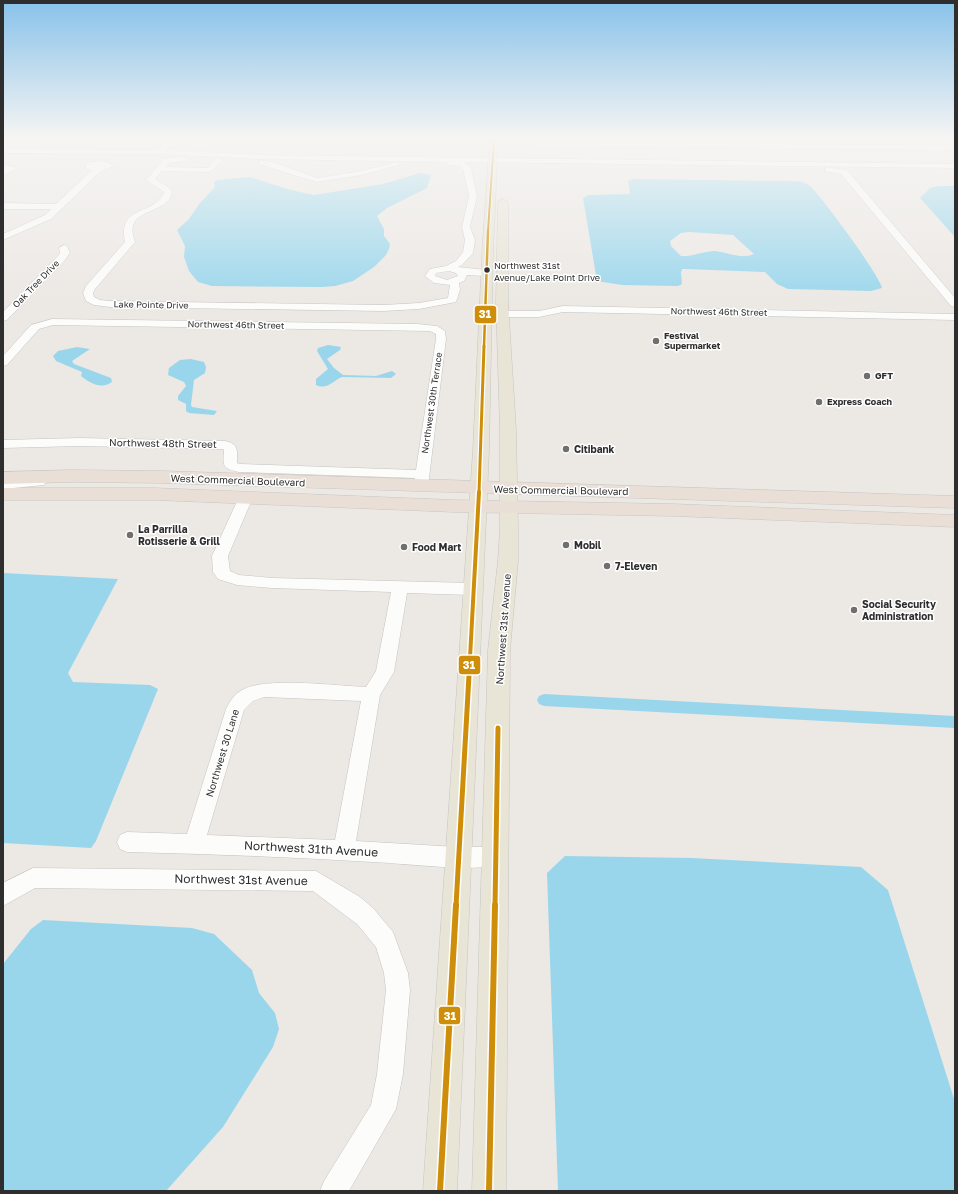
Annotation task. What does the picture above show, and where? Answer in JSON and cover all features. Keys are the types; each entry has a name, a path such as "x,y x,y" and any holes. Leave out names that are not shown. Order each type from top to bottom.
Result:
{"highway":[{"name":"West Commercial Boulevard","path":"3,478 72,476 422,480 478,497"},
{"name":"West Commercial Boulevard","path":"508,498 702,493 955,502"},
{"name":"West Commercial Boulevard","path":"3,494 154,494 246,498 478,497 673,510 955,521"}],"main road":[{"path":"440,1191 478,497 485,356 486,275 490,195"},
{"name":"Northwest 31st Avenue","path":"489,1191 500,650 508,561 508,423 502,314 503,195"}],"street":[{"path":"3,237 40,222 48,217 72,195"},
{"name":"Lake Pointe Drive","path":"167,195 157,206 135,216 130,223 128,230 130,242 90,288 88,294 90,299 98,303 365,308 429,305 452,300 459,273 468,253 470,240 466,226 473,195"},
{"path":"863,195 955,304"},
{"path":"3,206 58,207"},
{"path":"459,214 470,208"},
{"path":"456,226 458,230 470,240"},
{"name":"Oak Tree Drive","path":"3,318 62,258 65,253 64,248"},
{"path":"459,273 440,282 434,280 430,276 433,271 449,268 459,273 486,275"},
{"name":"Northwest 46th Street","path":"485,314 538,314 563,309 954,317"},
{"name":"Northwest 46th Street","path":"3,364 35,327 52,322 430,327"},
{"name":"Northwest 30th Terrace","path":"422,480 441,339 439,330 430,327"},
{"name":"Northwest 48th Street","path":"3,444 79,442 225,444 231,448 230,464 239,468 422,480"},
{"name":"West Commercial Boulevard","path":"3,485 72,476"},
{"name":"West Commercial Boulevard","path":"246,498 220,556 221,572 224,575 237,580 249,582 472,589"},
{"path":"344,850 371,694 385,672 400,587"},
{"name":"Northwest 30 Lane","path":"194,844 235,709 242,698 255,691 264,690 371,694"},
{"name":"Northwest 31th Avenue","path":"127,842 344,850 458,857 495,856"},
{"name":"Northwest 31st Avenue","path":"3,895 33,878 316,880 352,904 365,916 385,940 396,973 398,990 390,1074 383,1109 334,1191"}],"water":[{"path":"208,195 414,195 387,208 377,216 384,229 384,236 390,244 389,249 386,255 374,267 353,281 335,286 322,287 212,286 198,282 189,271 184,257 185,246 177,230 189,219"},
{"path":"589,195 817,195 849,235 879,280 882,288 871,291 788,289 777,284 765,272 686,269 682,269 682,284 678,286 622,285 597,281 583,198","holes":["689,232 733,235 754,254 749,256 739,256 715,251 690,256 681,256 671,246 670,241 681,233"]},
{"path":"923,195 955,195 955,237 920,198"},
{"path":"328,345 341,347 340,350 327,359 334,368 343,375 376,376 392,371 396,374 391,378 342,377 327,386 316,385 316,379 328,369 317,351 318,348"},
{"path":"77,347 90,349 72,361 74,364 111,378 112,382 104,385 96,385 81,376 82,372 56,361 53,356 58,351"},
{"path":"191,359 204,362 206,367 205,373 194,380 191,405 192,407 217,411 214,415 189,413 186,411 186,404 178,400 178,396 186,386 184,382 168,375 169,368 180,360"},
{"path":"3,573 118,579 68,673 73,682 150,685 158,689 96,841 91,848 3,843"},
{"path":"565,856 692,858 861,867 888,890 955,1102 955,1191 558,1191 547,873"},
{"path":"43,920 192,928 214,934 252,970 259,993 275,1013 279,1029 273,1047 223,1127 166,1191 3,1191 3,964 31,929"}],"waterway":[{"path":"544,700 955,722"}],"transit line":[{"name":"31","path":"440,1191 481,450 487,255 491,195"},
{"name":"31","path":"489,1191 498,728"}],"place":[{"name":"Northwest 31st Avenue/Lake Point Drive","path":"487,270"},
{"name":"Festival Supermarket","path":"656,341"},
{"name":"GFT","path":"867,376"},
{"name":"Express Coach","path":"819,402"},
{"name":"Citibank","path":"566,449"},
{"name":"La Parrilla Rotisserie & Grill","path":"130,535"},
{"name":"Mobil","path":"566,545"},
{"name":"Food Mart","path":"404,547"},
{"name":"7-Eleven","path":"607,566"},
{"name":"Social Security Administration","path":"854,610"}]}
